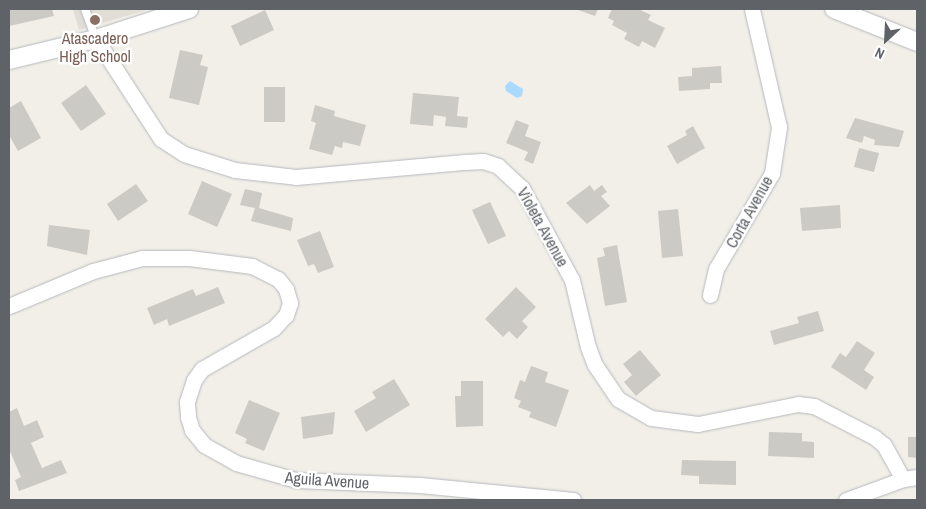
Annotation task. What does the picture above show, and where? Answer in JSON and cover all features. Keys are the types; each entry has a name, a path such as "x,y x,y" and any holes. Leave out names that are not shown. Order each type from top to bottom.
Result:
{"street":[{"path":"9,60 96,39 189,9"},
{"name":"Corta Avenue","path":"710,295 716,269 772,173 779,127 752,9"},
{"path":"834,9 917,42"},
{"name":"Violeta Avenue","path":"96,39 161,139 184,154 235,170 296,177 483,161 498,166 522,188 572,280 588,347 595,365 618,399 651,418 698,424 798,404 814,406 874,437 884,445 910,478"},
{"name":"Aguila Avenue","path":"9,306 93,271 142,258 189,258 252,266 278,279 286,289 290,303 286,315 274,328 202,369 194,380 187,402 188,417 192,430 204,445 236,463 296,480 420,485 574,500"},
{"path":"846,500 910,478"}],"lane":[{"path":"85,9 96,39"}],"shaded area":[{"name":"Atascadero High School","path":"73,9 150,9 79,30"}],"water":[{"path":"510,81 523,89 522,96 517,98 506,91 505,86"}],"building":[{"path":"9,9 52,9 54,16 9,26"},
{"path":"575,9 598,9 595,16"},
{"path":"612,9 638,9 651,15 648,20 665,28 655,48 642,41 639,47 624,39 627,33 612,25 614,21 608,18"},
{"path":"265,10 274,30 240,46 231,26"},
{"path":"180,50 203,55 200,65 208,67 199,105 169,98"},
{"path":"721,66 722,83 710,83 710,89 679,91 678,77 692,76 692,68"},
{"path":"86,85 106,114 81,131 61,103"},
{"path":"264,87 285,87 285,122 264,122"},
{"path":"413,93 459,97 457,116 468,117 467,128 445,126 446,117 434,115 433,126 410,124"},
{"path":"21,101 41,138 18,151 9,135 9,108"},
{"path":"315,105 335,111 334,116 366,125 360,146 343,142 342,148 335,146 332,155 309,149 316,123 311,121"},
{"path":"855,118 904,131 899,147 874,145 875,140 864,136 862,143 846,138"},
{"path":"516,120 529,125 525,136 541,142 533,164 524,160 528,152 506,143"},
{"path":"693,126 705,148 677,164 667,146 687,135 685,131"},
{"path":"859,148 879,153 874,172 854,167"},
{"path":"202,181 232,194 217,227 188,214"},
{"path":"136,184 148,201 118,221 107,204"},
{"path":"590,185 594,191 602,185 607,192 601,196 610,206 587,224 566,203"},
{"path":"245,189 262,193 259,208 293,218 291,231 251,221 255,208 240,205"},
{"path":"490,202 506,236 488,244 472,210"},
{"path":"840,205 841,228 802,231 800,208"},
{"path":"678,209 683,256 662,258 658,211"},
{"path":"49,225 90,230 87,255 47,246"},
{"path":"320,231 334,267 318,273 314,264 308,266 297,240"},
{"path":"617,245 627,302 605,306 597,258 605,256 603,248"},
{"path":"218,287 225,303 169,326 167,319 154,325 147,308 193,289 196,296"},
{"path":"516,287 536,307 522,321 528,327 517,339 509,331 503,337 485,319"},
{"path":"818,311 824,331 774,345 770,331 799,323 797,317"},
{"path":"857,341 875,353 864,370 874,377 866,390 831,367 840,353 846,357"},
{"path":"640,350 661,375 636,396 624,382 632,375 623,364"},
{"path":"531,366 548,372 545,382 569,390 556,427 529,417 531,412 518,407 521,401 514,398 520,380 525,382"},
{"path":"394,379 410,405 366,432 354,411 376,398 372,392"},
{"path":"461,381 483,381 483,426 456,427 455,396 461,396"},
{"path":"249,400 280,413 264,451 245,443 247,439 235,433"},
{"path":"17,408 24,426 37,420 44,437 31,443 42,468 61,460 67,473 19,491 15,480 21,477 9,449 9,412"},
{"path":"335,412 333,434 303,439 301,417"},
{"path":"769,432 802,433 802,441 814,442 814,458 768,456"},
{"path":"908,437 917,437 917,458 908,457"},
{"path":"682,460 736,461 736,485 699,484 699,476 681,475"}],"place":[{"name":"Atascadero High School","path":"95,20"}]}
